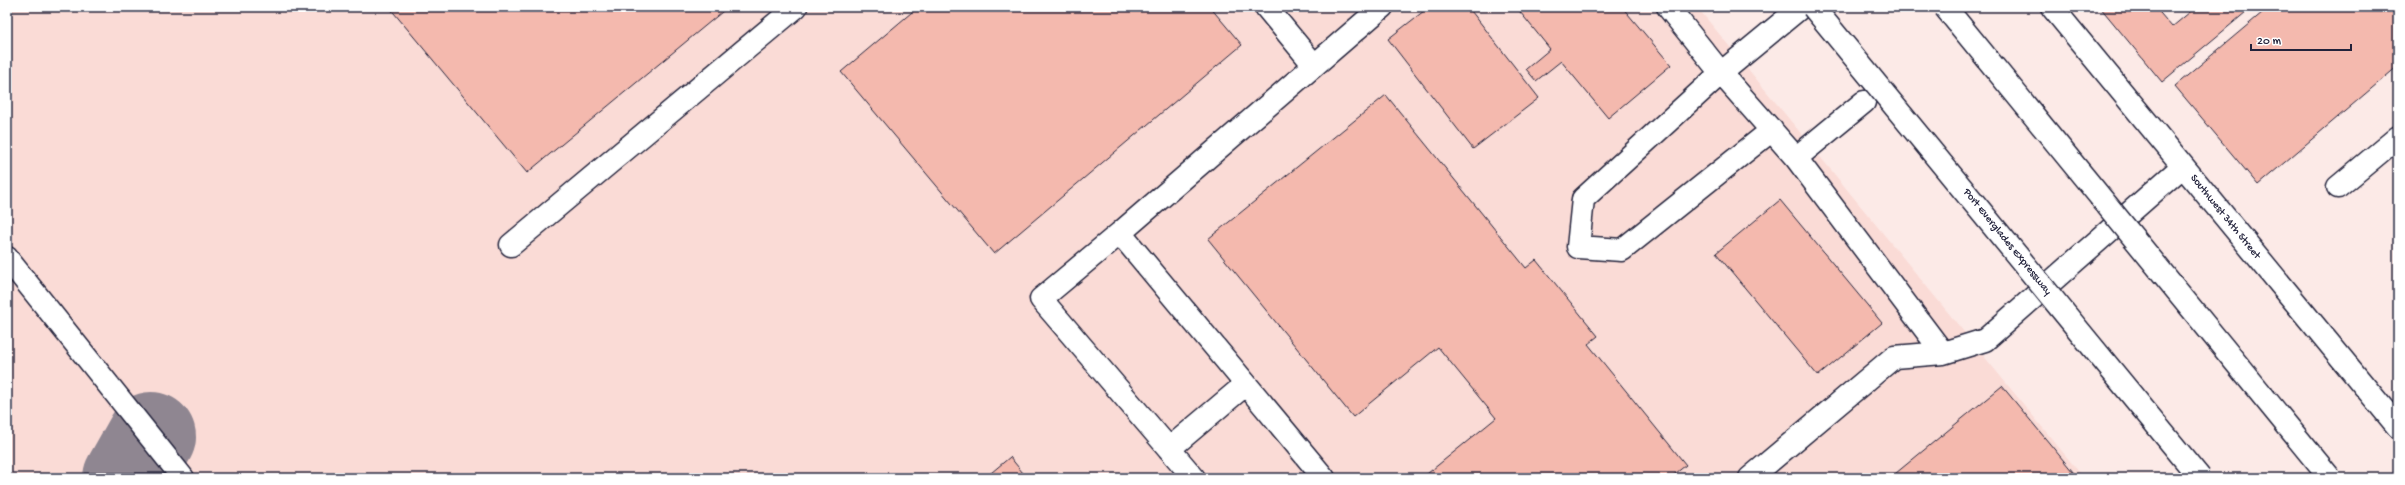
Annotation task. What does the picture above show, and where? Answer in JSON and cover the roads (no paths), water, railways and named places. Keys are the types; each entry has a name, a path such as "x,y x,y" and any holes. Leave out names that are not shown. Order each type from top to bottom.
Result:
{"main road":[{"path":"511,245 796,7"},
{"path":"1266,7 1314,65"},
{"path":"1194,478 1041,299 1120,233 1382,7"},
{"path":"1668,7 1721,73 1796,158 1942,353"},
{"path":"1772,130 1622,250 1578,247 1583,199 1721,73 1801,7"},
{"name":"Port Everglades Expressway","path":"1813,7 2200,478"},
{"path":"1945,7 2330,478"},
{"name":"Southwest 34th Street","path":"2052,7 2398,428"},
{"path":"1796,158 1864,102"},
{"path":"2338,188 2398,137"},
{"path":"1750,478 1894,357 1942,353 1985,340 2183,166"},
{"path":"1120,233 1324,478"},
{"path":"7,258 183,478"},
{"path":"1169,449 1246,384"}]}
